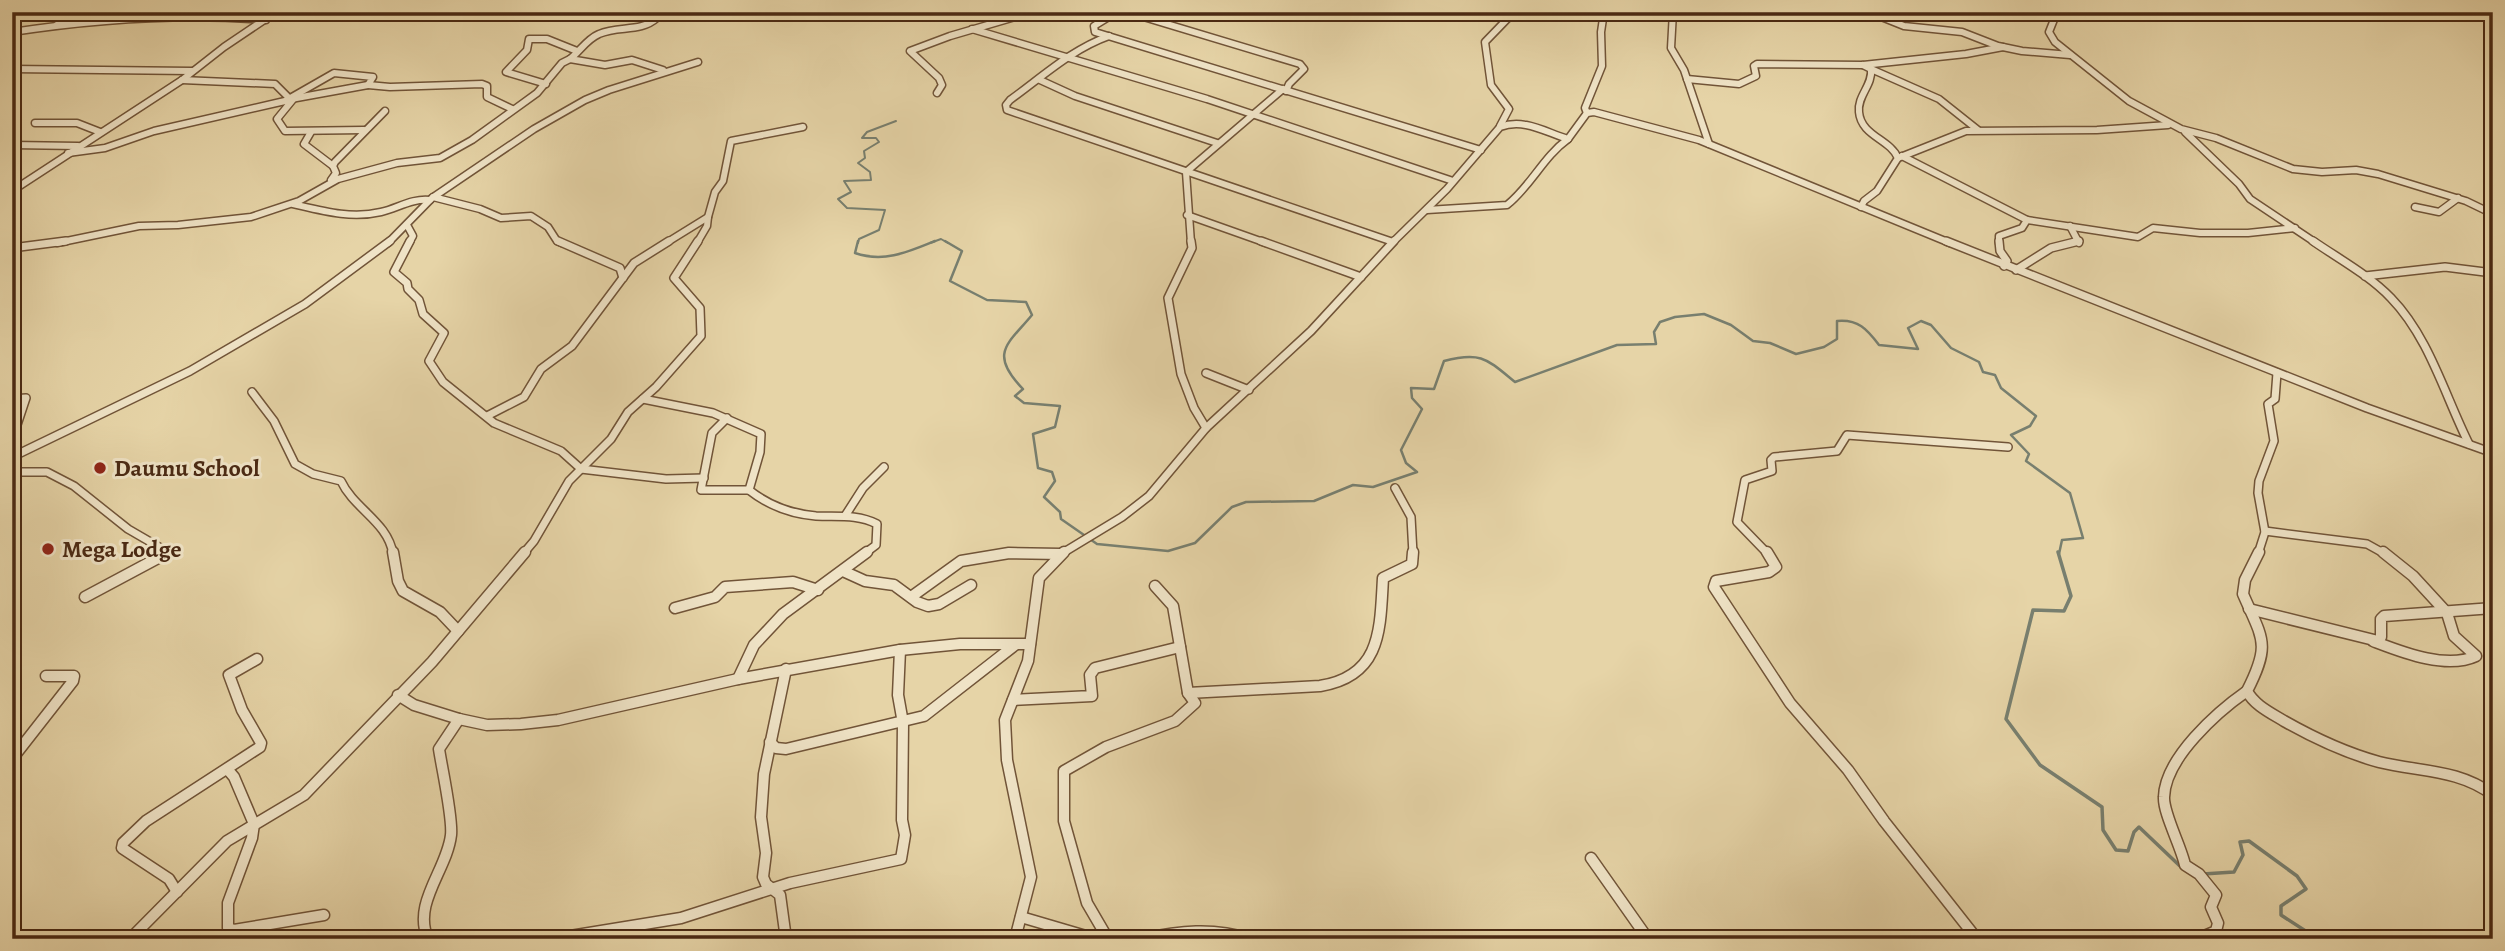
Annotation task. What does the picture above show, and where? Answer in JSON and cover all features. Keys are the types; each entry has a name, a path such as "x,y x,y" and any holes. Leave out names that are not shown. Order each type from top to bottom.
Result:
{"street":[{"path":"54,26 81,12"},
{"path":"12,191 182,80 276,12"},
{"path":"12,32 170,16 268,19 299,12"},
{"path":"326,184 397,163 440,158 472,140 537,93 562,63 570,59 586,41 603,32 649,26 656,19 655,12"},
{"path":"937,93 942,85 939,78 910,51 1032,12"},
{"path":"1117,12 1094,26 1095,32 1481,150"},
{"path":"1127,12 1300,64 1303,71 1285,90 1217,143 1186,172 1187,215 1192,248 1168,298 1181,374 1194,408 1206,428"},
{"path":"1014,939 1031,877 1004,738 1005,720 1028,661 1039,578 1061,554 1122,517 1149,496 1206,428 1249,390 1361,277 1481,150 1500,127 1509,109 1491,85 1485,42 1508,22 1514,12"},
{"path":"1426,210 1507,205 1517,197 1545,157 1574,134 1587,113 1585,108 1602,65 1601,32 1604,12"},
{"path":"1673,12 1671,48 1687,79 1709,144"},
{"path":"1869,12 1904,26 1962,32 2003,47 2037,54 2071,55"},
{"path":"2057,12 2050,36 2129,102 2171,125 2216,138 2293,169 2310,172 2366,171 2458,198 2493,214"},
{"path":"972,29 1252,115 1453,181"},
{"path":"1109,36 1097,40 1007,102 1007,110 1393,242"},
{"path":"546,84 506,72 527,50 529,39 546,37 556,45 577,51"},
{"path":"1687,79 1739,84 1756,76 1757,64 1863,65 1966,54 2003,47"},
{"path":"570,59 603,65 632,60 663,70"},
{"path":"12,457 197,367 294,311 351,273 395,238 432,198 534,130 585,100 698,62"},
{"path":"1863,65 1939,99 1978,130"},
{"path":"12,69 192,71"},
{"path":"1871,69 1873,77 1860,100 1860,116 1866,131 1899,156 2028,220 2138,237 2153,228 2214,233 2297,229"},
{"path":"364,130 285,131 278,122 279,115 292,97 337,73 374,78 368,85"},
{"path":"182,80 275,84 292,97"},
{"path":"1040,80 1075,96 1217,143"},
{"path":"68,153 105,148 154,131 292,97 368,85 390,87 482,84 487,86 487,97 512,109"},
{"path":"333,166 364,130 385,111"},
{"path":"1587,113 1648,125 1709,144 2004,266 2277,373 2493,453"},
{"path":"35,123 77,123 100,132"},
{"path":"1500,127 1518,123 1568,139"},
{"path":"1861,207 1864,201 1877,191 1899,156 1951,135 1978,130 2079,130 2171,125"},
{"path":"130,939 215,852 254,824 304,796 458,631 534,541 569,481 611,439 628,412 643,399 702,332 700,308 674,278 707,226 715,192 723,181 731,141 803,127"},
{"path":"2181,129 2239,184 2250,199 2365,276 2393,299 2417,335 2469,444"},
{"path":"12,248 44,246 139,226 178,225 251,217 291,204 326,184 336,175 333,166 304,144 311,132"},
{"path":"12,145 78,146"},
{"path":"291,204 339,215 380,212 419,199 432,198 480,209 499,218 531,216 548,227 557,241 620,268 623,278"},
{"path":"2415,207 2439,212 2458,198"},
{"path":"1187,215 1361,277"},
{"path":"487,416 524,397 541,369 572,345 602,309 634,263 708,217"},
{"path":"2004,266 2007,261 2000,251 1999,236 2022,228 2028,220"},
{"path":"407,225 413,236 394,272 407,282 408,289 419,300 423,314 444,333 430,357 430,363 443,382 500,426 561,451 581,469 666,479 704,478"},
{"path":"2016,270 2051,248 2080,243 2070,226"},
{"path":"2365,276 2433,268 2470,268 2493,273"},
{"path":"1206,373 1249,390"},
{"path":"2197,939 2216,931 2218,923 2211,907 2216,895 2199,874 2185,865 2164,798 2166,781 2188,747 2232,701 2247,691 2262,662 2266,647 2249,609 2242,584 2263,542 2265,531 2257,489 2262,466 2274,442 2268,404 2275,399 2277,373"},
{"path":"253,392 274,421 295,464 313,474 341,481 348,496 383,528 392,545 398,581 403,591 440,612 458,631"},
{"path":"12,399 26,398 20,424 12,440"},
{"path":"643,399 727,418 761,434 760,452 749,490"},
{"path":"727,418 712,433 703,492 749,490 797,513 871,520 877,524 879,533 876,545 783,614 754,645 738,678"},
{"path":"1977,939 1962,916 1884,821 1849,770 1790,703 1714,587 1716,581 1769,572 1776,567 1765,547 1746,533 1737,522 1745,480 1772,471 1771,460 1774,457 1837,451 1847,435 2008,447"},
{"path":"12,467 21,472 47,472 74,486 128,529 159,547 158,558 86,597"},
{"path":"845,516 863,488 884,467"},
{"path":"1188,693 1320,686 1332,684 1362,669 1375,646 1380,624 1380,585 1383,578 1412,564 1414,537 1411,517 1395,488"},
{"path":"2249,609 2442,659 2468,661 2476,658 2454,636 2447,613 2413,576 2374,547 2265,531"},
{"path":"911,597 961,561 1009,553 1061,554"},
{"path":"844,571 865,581 894,584 917,602 933,606 971,585"},
{"path":"675,608 715,597 725,587 793,582 818,590"},
{"path":"1108,939 1087,904 1064,821 1064,771 1080,760 1134,735 1176,722 1195,704 1188,693 1172,606 1155,586"},
{"path":"2373,641 2380,640 2379,625 2384,616 2493,608"},
{"path":"398,695 414,705 487,725 558,720 635,705 738,678 900,650 960,644 1030,644"},
{"path":"770,742 776,748 786,750 924,716 1015,645"},
{"path":"1013,700 1092,696 1090,675 1095,668 1180,647"},
{"path":"552,939 681,918 775,892 790,883 901,859 905,835 902,820 903,723 898,695 900,650"},
{"path":"177,892 169,878 122,848 123,843 146,821 257,751 261,743 246,720 229,675 257,659"},
{"path":"786,669 764,774 761,817 766,853 763,877 784,909 786,939"},
{"path":"12,759 50,712 74,676 46,676"},
{"path":"2247,691 2256,703 2313,736 2383,763 2427,767 2478,785 2493,795"},
{"path":"389,707 414,705"},
{"path":"428,939 424,930 424,910 451,835 439,749 459,719"},
{"path":"228,770 234,777 254,824 252,838 228,903 228,928 234,930 324,915"},
{"path":"1591,858 1612,880 1623,905 1636,918 1648,939"},
{"path":"1021,917 1096,939"},
{"path":"1142,939 1189,929 1236,933 1250,939"}],"waterway":[{"path":"858,243 859,239 879,230 885,210 847,208 838,199 851,192 844,181 871,180 870,172 858,163 865,158 864,151 879,142 876,138 862,138 867,132 896,121"},
{"path":"930,243 941,239 948,243"},
{"path":"858,241 855,253 876,257 905,252 935,241"},
{"path":"945,241 962,251 950,281 987,300 1026,302 1032,315 1009,342 1004,357 1012,377 1023,389 1015,396 1024,403 1060,406 1055,427 1033,434 1038,468 1052,472 1055,481 1044,497 1060,512 1061,519 1097,544 1168,551 1195,543 1232,507 1246,502 1314,501 1353,485 1373,487 1417,472 1406,463 1401,450 1422,409 1412,398 1411,388 1434,389 1444,361 1467,357 1483,359 1515,382 1617,345 1656,344 1654,332 1660,322 1675,317 1704,314 1731,325 1753,341 1770,343 1796,354 1824,347 1837,339 1837,321 1856,323 1879,345 1918,349 1908,328 1921,321 1931,325 1951,348 1979,362 1983,372 1995,375 2001,388 2036,416 2030,426 2011,435 2029,454 2026,461 2070,493 2083,538 2062,540 2059,554"},
{"path":"2058,552 2071,596 2064,611 2033,610 2006,719 2040,765 2102,807 2103,830 2116,850 2128,851 2134,832 2139,827 2181,867"},
{"path":"2203,874 2234,872 2243,855 2240,842 2249,841 2297,876 2306,889 2281,906 2281,915 2318,939"}],"place":[{"name":"Daumu School","path":"100,468"},
{"name":"Mega Lodge","path":"48,549"}]}
